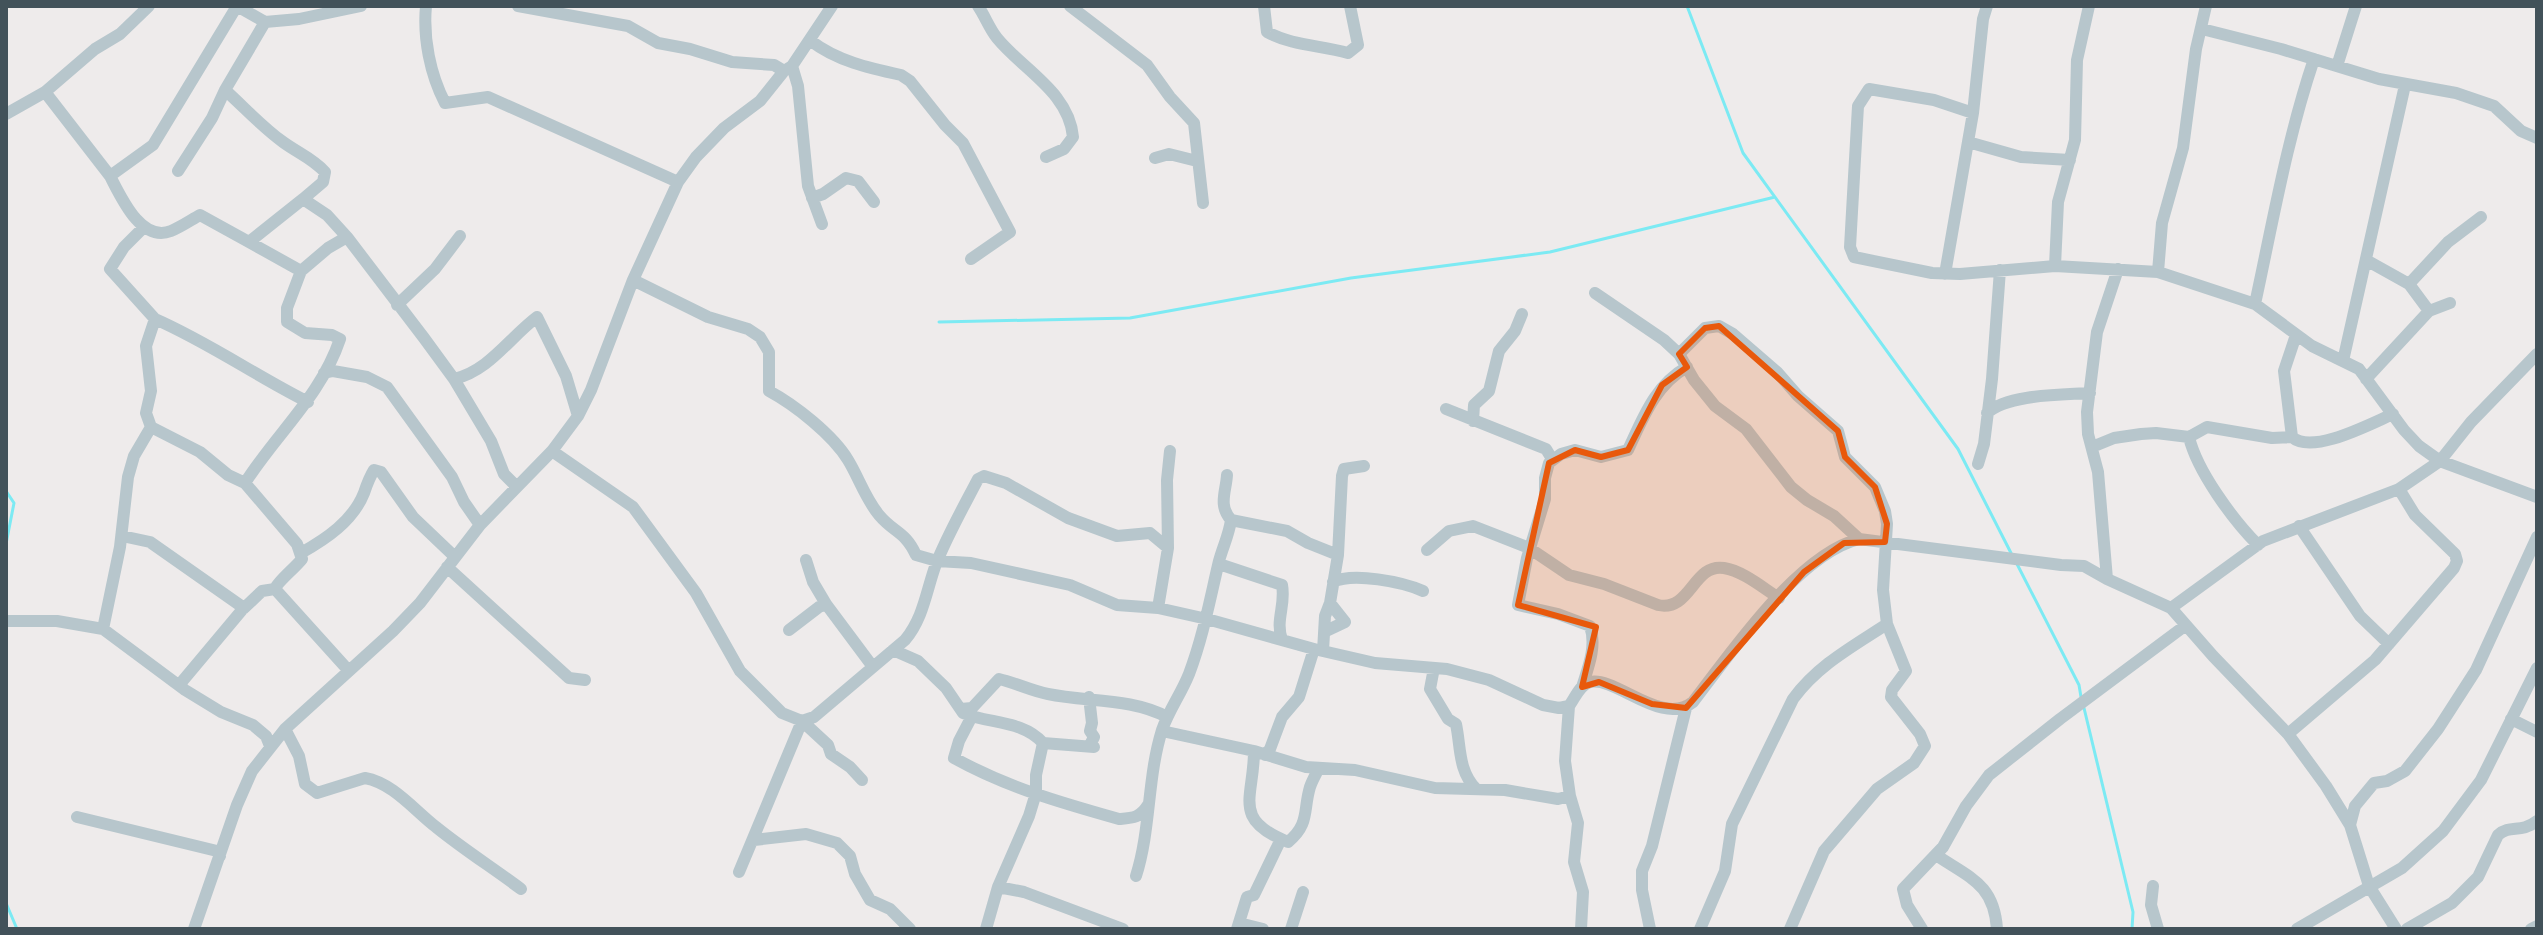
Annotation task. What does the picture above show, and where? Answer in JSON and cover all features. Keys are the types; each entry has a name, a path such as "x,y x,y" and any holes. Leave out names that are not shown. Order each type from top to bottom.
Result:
{"street":[{"path":"6,114 45,92 95,49 120,34 149,6"},
{"path":"110,176 153,145 237,6 265,22 299,19 361,6"},
{"path":"426,6 426,43 438,90 445,103 488,97 678,182"},
{"path":"518,6 564,10 628,26 658,43 732,62 788,69 798,86 808,186 822,224"},
{"path":"194,929 252,771 285,729 402,622 480,525 552,451 578,416 591,390 633,280 678,182 696,157 724,128 760,101 788,69 811,41 832,6"},
{"path":"978,6 999,40 1034,73 1066,112 1073,137 1064,149 1046,157"},
{"path":"1070,6 1147,65 1194,123 1203,203"},
{"path":"1264,6 1267,32 1301,45 1348,53 1358,45 1350,6"},
{"path":"1945,274 1973,113 1987,6"},
{"path":"2055,266 2058,202 2076,126 2077,60 2089,6"},
{"path":"2158,272 2162,223 2183,148 2196,49 2206,6"},
{"path":"2337,66 2356,6"},
{"path":"178,171 212,118 265,22"},
{"path":"2202,29 2405,85 2456,93 2494,106 2521,131 2537,138"},
{"path":"811,41 826,53 901,75 910,81 963,143 1007,221 1010,232 971,259"},
{"path":"2255,304 2284,160 2314,59"},
{"path":"2343,361 2405,85"},
{"path":"1973,113 1934,100 1869,89 1858,106 1851,253 1864,261 1945,274 2055,266 2158,272 2255,304 2296,335 2359,369 2419,446 2440,461 2537,497"},
{"path":"225,90 284,143 313,159 325,172 323,182 249,242"},
{"path":"45,92 110,176 143,228 157,233 170,232 200,215 301,271"},
{"path":"1968,142 2021,157 2070,160"},
{"path":"1155,158 1169,154 1197,161"},
{"path":"812,198 846,178 858,181 874,202"},
{"path":"303,199 327,215 347,237 454,379 491,441 504,474 516,486"},
{"path":"2409,284 2448,242 2481,217"},
{"path":"143,228 124,247 110,269 155,319 308,402"},
{"path":"397,305 435,269 460,236"},
{"path":"245,483 308,402 333,360 340,339 332,335 305,333 287,322 287,308 301,271 328,248 347,237"},
{"path":"2366,260 2409,284 2429,311"},
{"path":"2107,579 2098,472 2088,434 2097,332 2118,269"},
{"path":"1978,464 1984,444 2000,270"},
{"path":"633,280 708,317 748,329 760,337 769,352 769,391 795,405 837,443 867,499 880,517 909,539 916,555 937,561 971,563 1070,585 1117,605 1158,608 1207,619 1375,663 1447,669 1489,680 1543,705 1569,706"},
{"path":"1595,293 1664,340 1679,354 1708,399 1746,429 1791,487 1834,516 1859,539"},
{"path":"2366,379 2429,311 2450,303"},
{"path":"1473,421 1474,405 1489,391 1499,351 1515,331 1522,314"},
{"path":"454,379 484,367 537,317 566,376 578,416"},
{"path":"155,319 146,346 151,391 146,413 151,427 200,452 228,475 245,483 297,544 302,559 275,589"},
{"path":"1679,354 1705,328 1719,326 1733,334 1838,431 1845,457 1875,487 1887,524 1883,590 1887,624 1906,671 1892,690 1891,697 1920,734 1925,746 1914,763 1877,789 1824,851 1790,929"},
{"path":"2296,335 2284,371 2292,437 2298,443 2311,444 2344,434 2393,414"},
{"path":"2171,608 2258,545 2299,526 2399,489 2440,461 2471,422 2537,354"},
{"path":"1581,929 1583,892 1574,862 1578,823 1565,761 1569,706 1582,687 1590,664 1594,637 1590,626 1518,605 1529,548 1545,499 1545,478 1552,459 1575,450 1601,457 1628,450 1662,385 1687,367"},
{"path":"324,373 333,371 367,377 387,387 452,477 480,525"},
{"path":"1987,413 1995,406 2018,400 2090,393"},
{"path":"1446,409 1546,449 1552,459"},
{"path":"103,629 122,536 128,477 134,456 151,427"},
{"path":"2092,447 2114,438 2141,434 2189,437 2207,427 2272,438 2292,437"},
{"path":"2189,437 2204,474 2238,525 2258,545"},
{"path":"552,451 633,507 696,593 740,671 782,713 802,721 828,745 831,754 862,780"},
{"path":"1158,608 1168,548 1167,480 1170,451"},
{"path":"1260,753 1270,749 1282,717 1295,705 1326,631 1325,616 1338,555 1342,476 1344,469 1364,466"},
{"path":"301,553 338,528 363,495 366,482 374,470 381,472 451,562 569,678 585,680"},
{"path":"1227,475 1222,498 1231,520 1287,531 1338,555"},
{"path":"739,872 802,721 814,717 905,640 920,619 937,561 978,479 984,476 1006,483 1068,518 1117,536 1150,533 1168,548"},
{"path":"2288,734 2344,688 2389,644 2444,581 2457,561 2450,547 2415,515 2399,489"},
{"path":"1136,876 1142,856 1150,782 1162,731 1188,677 1207,619 1231,520"},
{"path":"1427,550 1449,531 1473,526 1529,548 1569,575 1604,584 1658,605 1677,602 1690,592 1703,572 1711,568 1738,572 1779,598"},
{"path":"2299,526 2360,616 2389,644"},
{"path":"122,536 150,542 244,608"},
{"path":"2350,825 2355,806 2374,783 2387,781 2405,771 2438,729 2476,670 2537,537"},
{"path":"1582,687 1589,682 1599,682 1652,704 1674,710 1686,708 1755,622 1804,572 1844,543 1859,539 2084,566 2171,608 2288,734 2350,825 2369,886 2396,929"},
{"path":"806,560 813,582 826,604 873,667"},
{"path":"1219,564 1282,585 1284,595 1278,628 1282,640"},
{"path":"1333,582 1341,578 1386,580 1423,591"},
{"path":"180,684 244,608 262,591 275,589"},
{"path":"275,589 349,671"},
{"path":"1326,631 1345,622 1330,603"},
{"path":"789,630 826,604"},
{"path":"6,621 57,621 103,629 185,690 212,707 253,725 266,736 270,746"},
{"path":"1700,929 1725,871 1732,824 1793,699 1806,681 1841,652 1887,624"},
{"path":"1922,929 1907,905 1903,889 1936,855 1989,775 2186,625"},
{"path":"893,650 918,661 966,712 1036,734 1043,743 1094,747 1091,743 1094,737 1090,731 1089,697"},
{"path":"1434,668 1430,689 1448,719 1456,724 1463,769 1476,789"},
{"path":"2297,929 2402,868 2443,831 2481,780 2537,668"},
{"path":"1148,805 1137,818 1119,819 1012,786 954,758 966,712 999,679 1048,694 1089,697 1153,709 1167,717"},
{"path":"1650,929 1642,890 1642,871 1652,846 1686,708"},
{"path":"2511,719 2537,732"},
{"path":"285,729 299,756 305,784 317,793 365,778 372,779 399,795 435,827 521,889"},
{"path":"1162,731 1319,768 1355,770 1435,788 1505,790 1558,799 1570,796"},
{"path":"986,929 998,887 1021,837 1036,793 1036,775 1043,743"},
{"path":"1260,753 1249,812 1260,828 1288,842 1301,830 1308,808 1309,789 1319,768"},
{"path":"77,817 217,851 220,856"},
{"path":"2407,929 2452,903 2478,877 2498,835 2504,830 2526,830 2537,821"},
{"path":"754,840 806,834 837,843 850,856 855,874 870,900 890,909 910,929"},
{"path":"1263,929 1238,926 1247,897 1254,895 1281,839"},
{"path":"1936,855 1980,884 1996,908 1997,929"},
{"path":"2153,886 2151,905 2158,929"},
{"path":"998,887 1024,892 1116,928"},
{"path":"1291,929 1303,892"},
{"path":"2531,929 2537,926"}],"highlighted area":[{"path":"1719,326 1838,431 1845,457 1875,487 1887,524 1885,542 1844,543 1804,572 1686,708 1652,704 1599,682 1582,687 1596,627 1518,605 1549,463 1575,450 1601,457 1628,450 1662,385 1687,367 1679,354 1705,328"}],"waterway":[{"path":"1687,6 1743,153 1958,449 2011,553"},
{"path":"939,322 1130,318 1351,278 1550,252 1775,197"},
{"path":"6,491 14,503 6,544"},
{"path":"2017,564 2079,685 2081,697"},
{"path":"2084,708 2133,912 2132,929"},
{"path":"6,903 17,929"}]}
